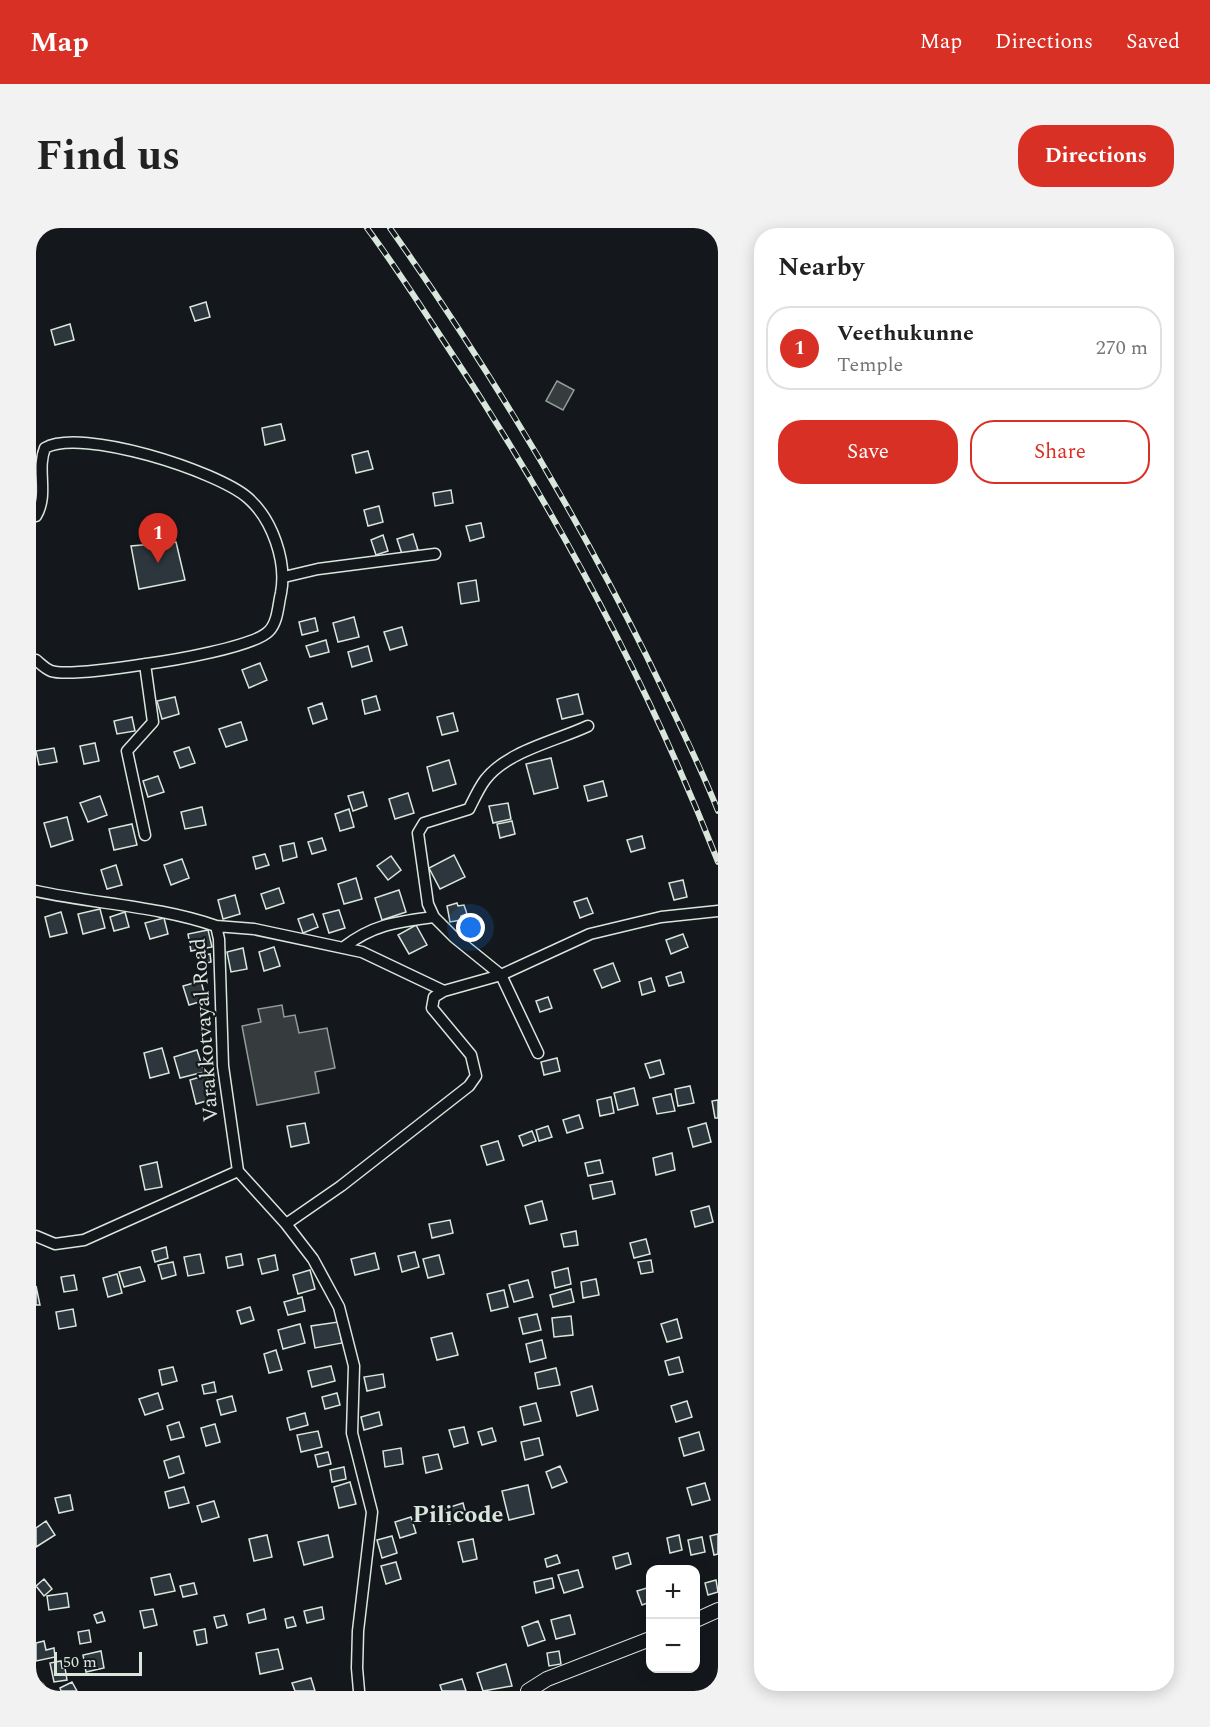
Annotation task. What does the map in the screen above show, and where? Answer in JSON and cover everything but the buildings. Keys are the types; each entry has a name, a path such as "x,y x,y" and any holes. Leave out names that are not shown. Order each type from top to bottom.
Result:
{"street":[{"path":"36,516 40,510 44,482 40,468 45,448 52,444 100,444 132,449 229,483 250,499 267,521 284,577 275,620 268,633 238,645 145,664 53,672 36,660"},
{"path":"284,577 318,569 435,554"},
{"path":"145,664 153,722 127,751 145,835"},
{"path":"538,1053 501,975 454,937 434,917 428,904 418,834 424,823 469,808 486,778 519,752 553,742 588,726"},
{"name":"Varakkotvayal Road","path":"36,891 87,902 190,917 216,926 219,939 223,1066 238,1171"},
{"path":"286,1224 341,1186 469,1086 477,1076 471,1055 432,1008 434,997 444,991 501,975 591,934 661,917 718,910"},
{"path":"344,947 364,931 398,922 434,917"},
{"path":"216,926 254,929 363,952 444,991"},
{"path":"36,1236 55,1245 84,1240 238,1171 286,1224 313,1259 339,1307 354,1366 352,1433 372,1512 358,1631 359,1691"},
{"path":"698,1619 718,1610"},
{"path":"528,1691 547,1679 646,1642"}],"shaded area":[{"path":"557,381 574,390 563,410 546,401"},
{"path":"282,1005 284,1017 295,1015 299,1033 327,1028 335,1068 315,1072 319,1093 257,1105 242,1026 261,1022 258,1009"}],"railway":[{"path":"367,228 482,400 521,463 594,592 660,725 718,862"},
{"path":"390,228 494,384 558,490 646,655 693,752 718,811"}],"place":[{"name":"Veethukunne","path":"158,563"}],"district":[{"name":"Pilicode","path":"458,1514"}]}
